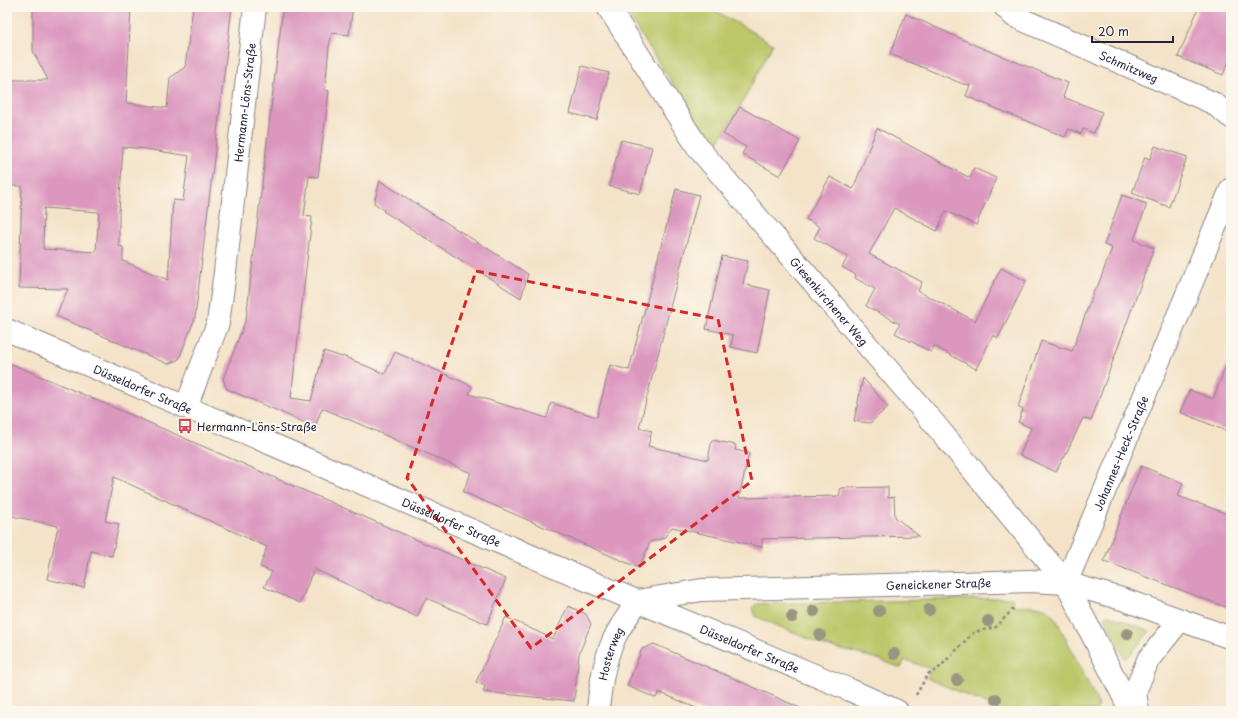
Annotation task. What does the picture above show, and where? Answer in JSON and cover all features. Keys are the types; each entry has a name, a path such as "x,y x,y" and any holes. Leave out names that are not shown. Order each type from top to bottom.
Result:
{"street":[{"name":"Hermann-Löns-Straße","path":"186,406 218,323 226,272 255,7"},
{"name":"Giesenkirchener Weg","path":"608,7 699,149 928,416 1066,584"},
{"name":"Schmitzweg","path":"1005,7 1014,16 1213,103 1231,117"},
{"name":"Johannes-Heck-Straße","path":"1066,584 1231,190"},
{"name":"Düsseldorfer Straße","path":"7,330 637,601 716,633 906,705"},
{"name":"Geneickener Straße","path":"637,601 702,590 1020,582 1066,584 1122,599 1231,638"},
{"path":"1066,584 1131,711"},
{"name":"Hosterweg","path":"598,711 604,673 611,650 617,634 637,601"},
{"path":"1138,711 1135,692 1148,660 1180,620"}],"path":[{"path":"906,705 928,674 937,670 974,632 996,627 1021,600 1020,582"}],"highlighted area":[{"path":"476,271 718,319 752,481 531,648 407,478"}],"green space":[{"path":"623,7 709,7 773,44 740,107 714,148"},
{"path":"1012,598 1013,606 1040,607 1050,611 1054,615 1096,699 1098,707 1096,711 1001,711 927,678 931,669 905,660 901,668 875,658 825,646 757,617 752,608 759,604"},
{"path":"1106,615 1150,631 1127,658 1123,656 1105,619"}],"building":[{"path":"33,7 131,7 126,103 167,108 170,78 185,67 193,7 232,7 195,318 179,359 168,364 56,316 68,289 19,288 22,186 7,186 7,80 48,80 33,51","holes":["123,147 189,156 183,201 173,200 168,280 123,261 123,247 119,246 119,213","44,208 99,212 96,252 43,249"]},
{"path":"283,7 353,7 349,35 332,33 329,46 325,90 329,91 318,177 309,176 304,216 312,217 291,398 311,401 324,351 342,357 343,356 385,374 395,352 472,386 469,394 547,418 551,403 597,417 610,365 629,370 676,189 699,195 639,428 652,431 648,446 708,460 712,440 736,445 735,450 749,453 739,498 839,496 841,488 888,487 888,498 894,497 895,517 919,536 762,539 762,547 672,527 664,538 650,542 639,568 463,492 471,473 364,426 322,408 315,427 227,389 223,379 246,319"},
{"path":"1199,7 1231,7 1231,56 1223,75 1178,57"},
{"path":"906,14 977,46 1068,83 1063,97 1102,112 1094,133 1083,129 1081,134 1069,129 1065,137 966,96 970,85 963,84 890,54"},
{"path":"582,66 609,73 597,120 570,113"},
{"path":"740,107 800,141 780,176 742,154 746,147 723,134"},
{"path":"877,128 970,178 974,168 996,178 976,225 946,211 937,231 894,208 869,254 922,282 918,291 975,321 1001,268 1026,281 998,338 993,335 976,369 934,346 931,352 895,333 900,324 866,306 875,289 855,278 856,275 842,267 848,257 814,238 820,227 806,219 830,177 853,189"},
{"path":"621,140 652,147 640,194 609,186"},
{"path":"1155,146 1187,157 1169,207 1132,193 1145,157 1150,159"},
{"path":"380,181 528,274 521,298 383,211 384,210 374,203"},
{"path":"1122,195 1147,204 1134,240 1154,248 1091,421 1083,418 1056,472 1020,455 1031,428 1018,422 1023,410 1018,407 1041,341 1072,351 1095,288 1097,288 1112,248 1104,245"},
{"path":"722,256 748,261 743,284 770,290 757,353 731,347 733,335 706,329"},
{"path":"1230,356 1231,433 1180,412 1190,390 1213,399"},
{"path":"7,362 506,579 487,624 426,598 417,617 314,569 300,603 264,587 272,572 260,567 267,547 114,477 105,521 119,524 112,556 91,551 84,588 47,579 58,526 7,515"},
{"path":"863,378 888,407 870,423 854,421"},
{"path":"1141,466 1183,483 1178,496 1231,515 1231,609 1104,561"},
{"path":"568,606 586,614 591,624 579,654 574,701 483,692 485,686 476,682 506,617 553,639"},
{"path":"654,644 807,711 703,711 659,692 656,698 627,686 642,649"}],"place":[{"name":"Hermann-Löns-Straße","path":"185,426"}]}
